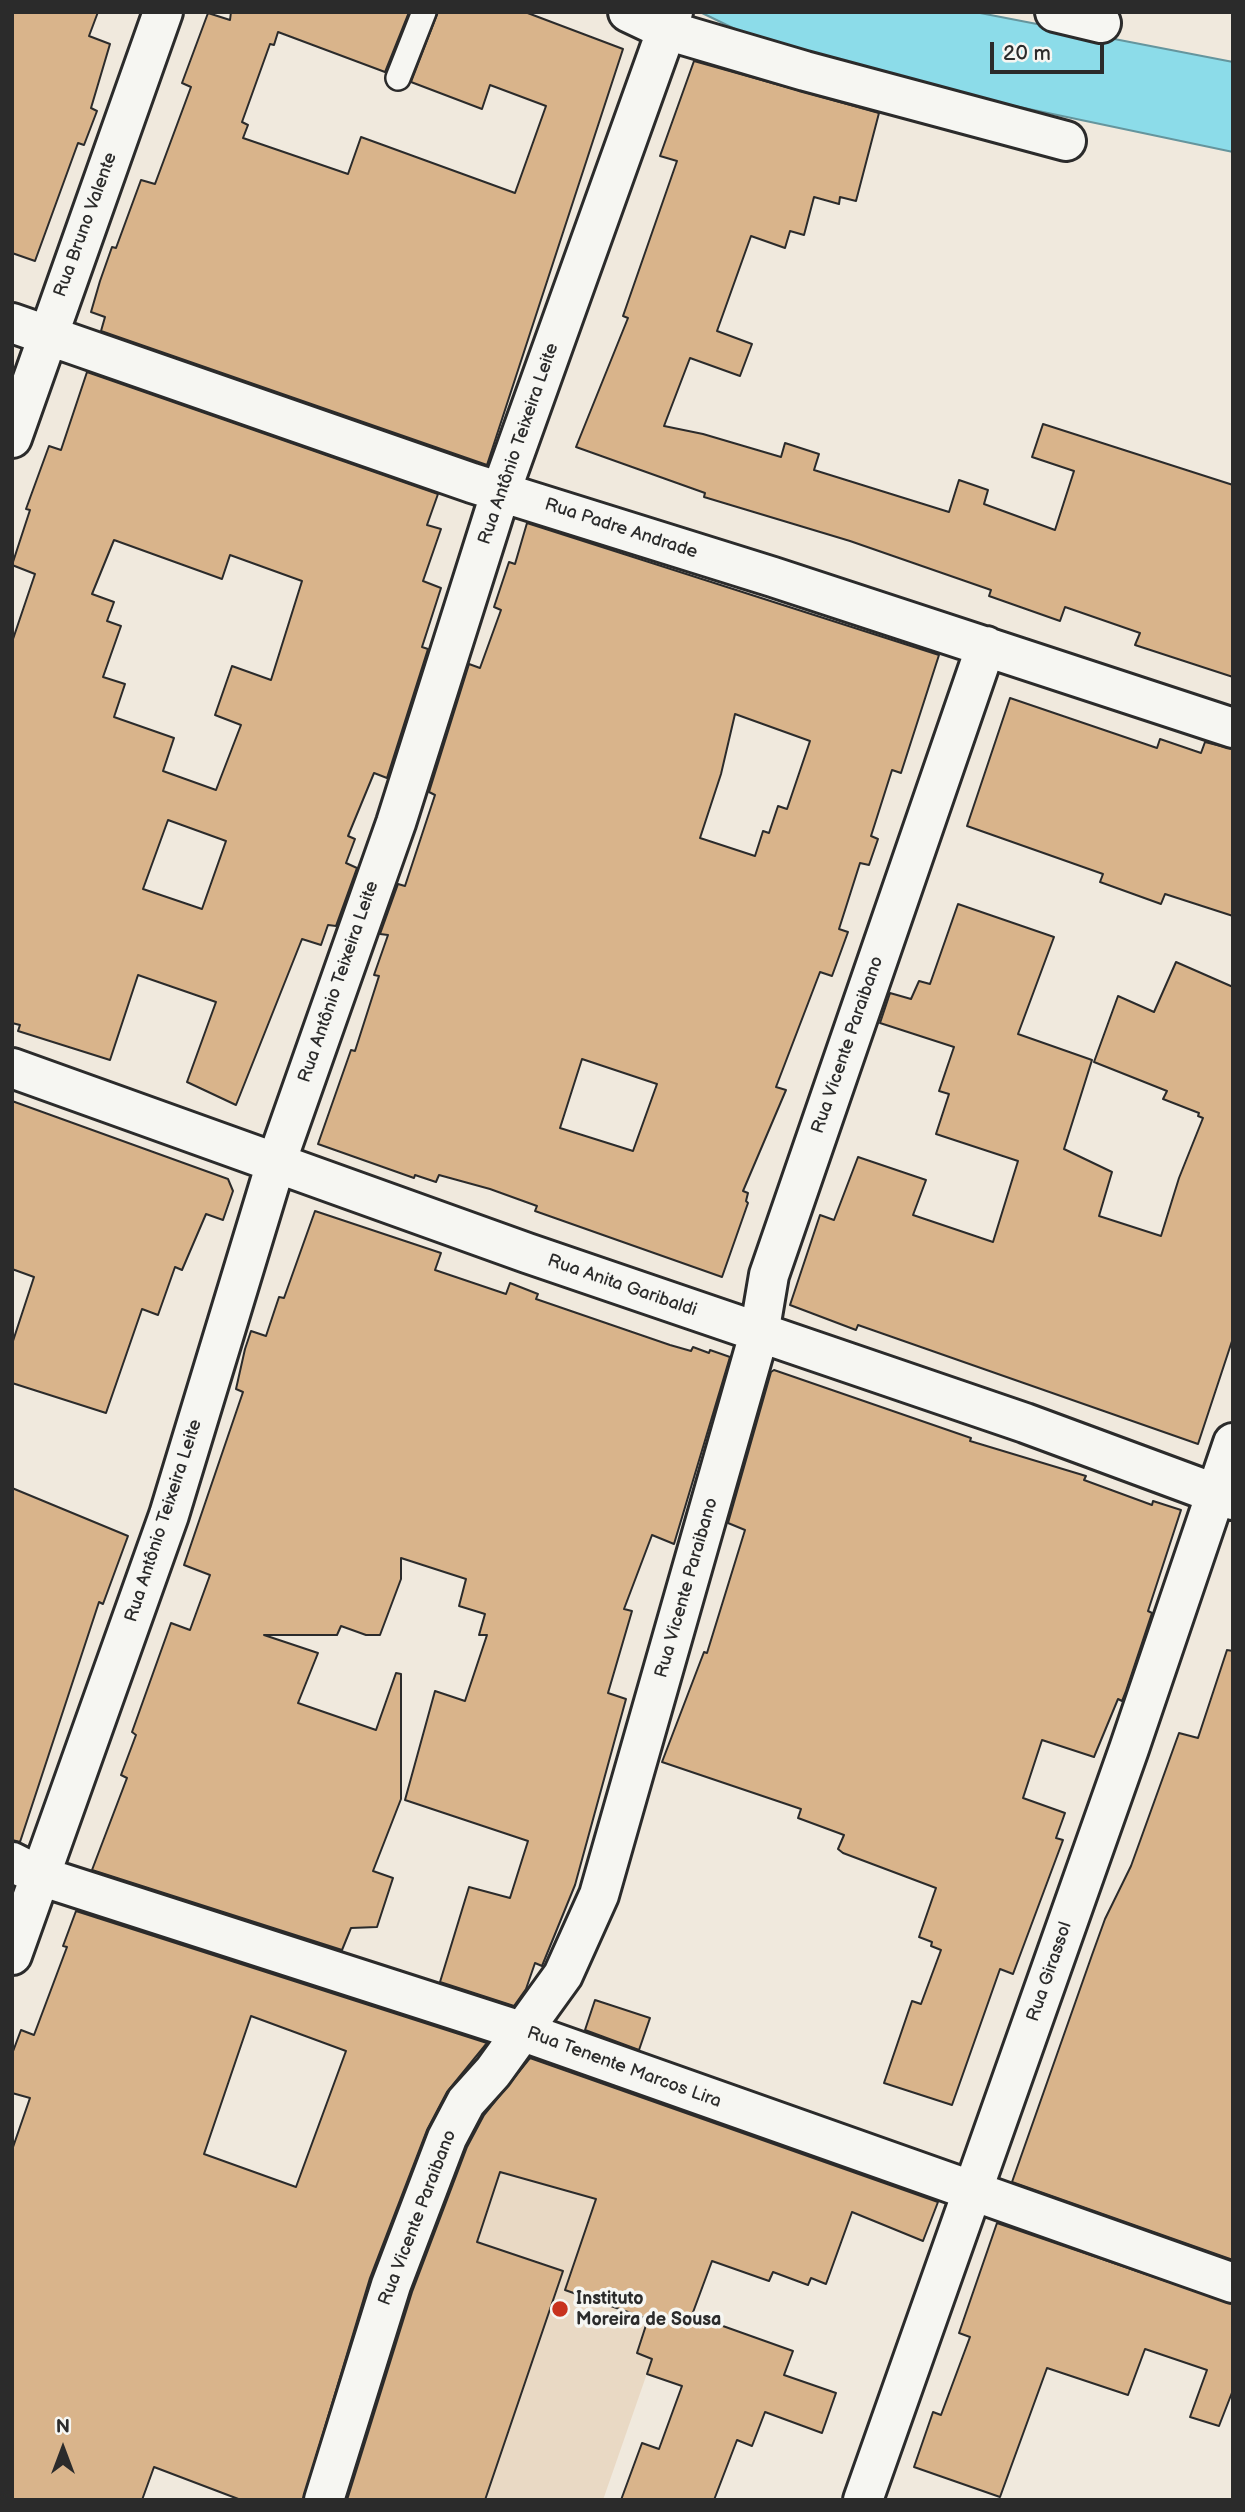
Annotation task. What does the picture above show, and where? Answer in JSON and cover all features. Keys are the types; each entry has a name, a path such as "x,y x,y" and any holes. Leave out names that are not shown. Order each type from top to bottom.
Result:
{"street":[{"name":"Rua Bruno Valente","path":"12,438 29,329 163,12"},
{"path":"628,12 669,21 1066,141"},
{"path":"1055,12 1101,23"},
{"name":"Rua Antônio Teixeira Leite","path":"12,1955 26,1869 169,1514 276,1163 396,823 500,491 669,21"},
{"name":"Rua Padre Andrade","path":"29,329 500,491 1233,728"},
{"name":"Rua Vicente Paraibano","path":"324,2500 391,2285 447,2138 466,2102 493,2072 563,1975 599,1895 759,1334 769,1275 986,646"},
{"name":"Rua Anita Garibaldi","path":"12,1068 759,1334 1025,1423 1224,1497"},
{"name":"Rua Girassol","path":"863,2500 1224,1497 1233,1443"},
{"name":"Rua Tenente Marcos Lira","path":"26,1869 521,2031 1233,2283"}],"lane":[{"path":"398,78 424,12"}],"shaded area":[{"name":"Instituto Moreira de Sousa","path":"520,2120 665,2161 652,2359 603,2500 380,2500"}],"water":[{"path":"700,12 975,12 1233,62 1233,152 801,61"}],"building":[{"path":"12,12 98,12 89,36 110,44 91,108 97,111 84,145 78,143 35,261 12,253"},
{"path":"231,12 409,12 385,72 278,32 274,45 270,44 242,122 248,125 243,138 348,174 361,137 515,193 546,106 490,85 482,109 411,82 438,12 525,12 623,49 487,465 101,331 105,317 91,312 112,247 116,248 141,180 155,184 191,87 182,83 208,13 230,20"},
{"path":"694,61 879,113 856,201 840,197 839,204 814,197 804,235 790,231 785,248 751,236 717,331 752,344 740,376 690,358 664,426 703,434 781,457 785,443 819,454 814,470 949,512 959,480 988,490 984,504 1055,530 1074,471 1032,457 1043,424 1233,485 1233,677 1135,645 1140,633 1065,607 1060,621 989,596 991,590 850,541 704,497 705,493 576,447 628,318 623,316 677,161 660,156"},
{"path":"87,372 438,494 427,525 441,529 423,581 441,588 422,647 428,649 387,778 374,773 348,836 355,839 346,863 357,868 336,926 328,925 321,945 302,939 236,1105 187,1082 216,1002 138,975 110,1060 18,1031 20,1025 12,1023 12,642 35,574 12,565 30,510 26,509 49,446 61,450","holes":["114,540 222,579 230,555 302,581 271,680 232,666 215,715 241,725 216,790 163,771 174,738 114,717 125,684 103,677 121,626 107,621 114,602 92,594","168,820 226,841 202,909 143,889"]},
{"path":"527,523 939,655 901,773 892,770 871,836 878,839 869,865 860,863 839,929 848,932 832,976 820,972 776,1087 786,1090 743,1191 748,1193 748,1203 722,1277 535,1211 537,1206 490,1189 439,1175 436,1182 415,1175 414,1178 318,1144 351,1050 355,1051 379,976 374,975 388,935 380,934 398,884 405,886 435,795 429,792 469,664 480,668 501,610 494,607 509,562 515,564","holes":["735,714 810,741 787,809 778,806 769,833 763,831 755,856 700,838 721,774","582,1059 657,1084 633,1151 560,1128"]},
{"path":"1010,698 1157,748 1160,739 1201,753 1205,742 1233,749 1233,916 1165,894 1161,904 1100,882 1103,874 967,826"},
{"path":"958,904 1054,937 1018,1034 1092,1060 1064,1149 1112,1172 1099,1216 1161,1236 1179,1178 1203,1118 1198,1116 1199,1113 1163,1099 1167,1091 1094,1062 1118,996 1154,1012 1176,962 1233,987 1233,1338 1198,1444 858,1325 856,1330 790,1305 820,1215 834,1220 858,1157 926,1180 913,1215 993,1242 1018,1161 936,1134 949,1094 939,1091 954,1047 880,1023 890,993 911,999 919,981 930,984"},
{"path":"12,1101 228,1179 233,1191 223,1220 206,1214 182,1270 175,1267 158,1315 142,1309 106,1413 12,1383 12,1344 34,1277 12,1269"},
{"path":"315,1211 441,1253 435,1270 506,1294 510,1283 538,1294 536,1299 670,1345 691,1351 693,1347 709,1353 710,1350 730,1357 674,1544 652,1535 624,1609 632,1611 608,1693 626,1699 575,1885 542,1966 535,1963 526,1989 514,2006 440,1982 469,1887 510,1898 528,1841 405,1800 435,1691 465,1701 487,1635 479,1635 485,1614 459,1606 466,1579 401,1558 401,1579 380,1635 366,1635 341,1626 337,1635 264,1635 318,1653 298,1703 376,1730 396,1673 401,1674 401,1799 373,1871 393,1878 377,1927 351,1928 342,1950 92,1870 127,1778 121,1775 136,1735 132,1732 171,1623 190,1630 210,1575 184,1565 243,1392 236,1389 251,1331 266,1336 279,1297 284,1298"},
{"path":"774,1370 971,1438 970,1441 1086,1476 1084,1480 1152,1505 1153,1501 1181,1510 1148,1611 1152,1613 1126,1691 1122,1701 1118,1699 1094,1757 1042,1740 1023,1798 1065,1813 1056,1838 1063,1840 1013,1974 1000,1969 952,2105 884,2083 912,2001 921,2004 941,1950 931,1946 932,1942 919,1937 936,1888 843,1853 838,1849 844,1835 798,1818 801,1809 662,1762 704,1652 707,1653 745,1530 728,1523 771,1372"},
{"path":"12,1488 128,1536 103,1604 99,1602 20,1842 12,1840"},
{"path":"1227,1650 1233,1651 1233,2260 1012,2182 1105,1919 1131,1866 1179,1733 1198,1738"},
{"path":"76,1911 487,2043 447,2092 427,2130 370,2278 303,2500 241,2500 154,2467 142,2500 12,2500 12,2150 30,2098 12,2093 12,2054 21,2030 34,2035 67,1947 63,1946","holes":["251,2016 346,2051 296,2187 204,2154"]},
{"path":"595,2000 650,2018 639,2050 585,2030"},
{"path":"530,2058 938,2202 923,2241 852,2212 826,2284 811,2278 808,2285 773,2272 769,2281 712,2261 692,2315 793,2351 784,2375 836,2393 822,2433 765,2412 752,2446 737,2440 714,2500 621,2500 642,2443 659,2449 682,2386 647,2374 652,2359 637,2353 648,2319 565,2290 596,2199 500,2172 477,2242 563,2271 485,2500 347,2500 412,2292 467,2147 484,2115"},
{"path":"997,2223 1233,2304 1233,2390 1219,2426 1190,2417 1207,2370 1145,2349 1128,2395 1047,2368 1000,2497 914,2467 933,2412 941,2415 970,2337 959,2333"}],"place":[{"name":"Instituto Moreira de Sousa","path":"560,2309"}]}
